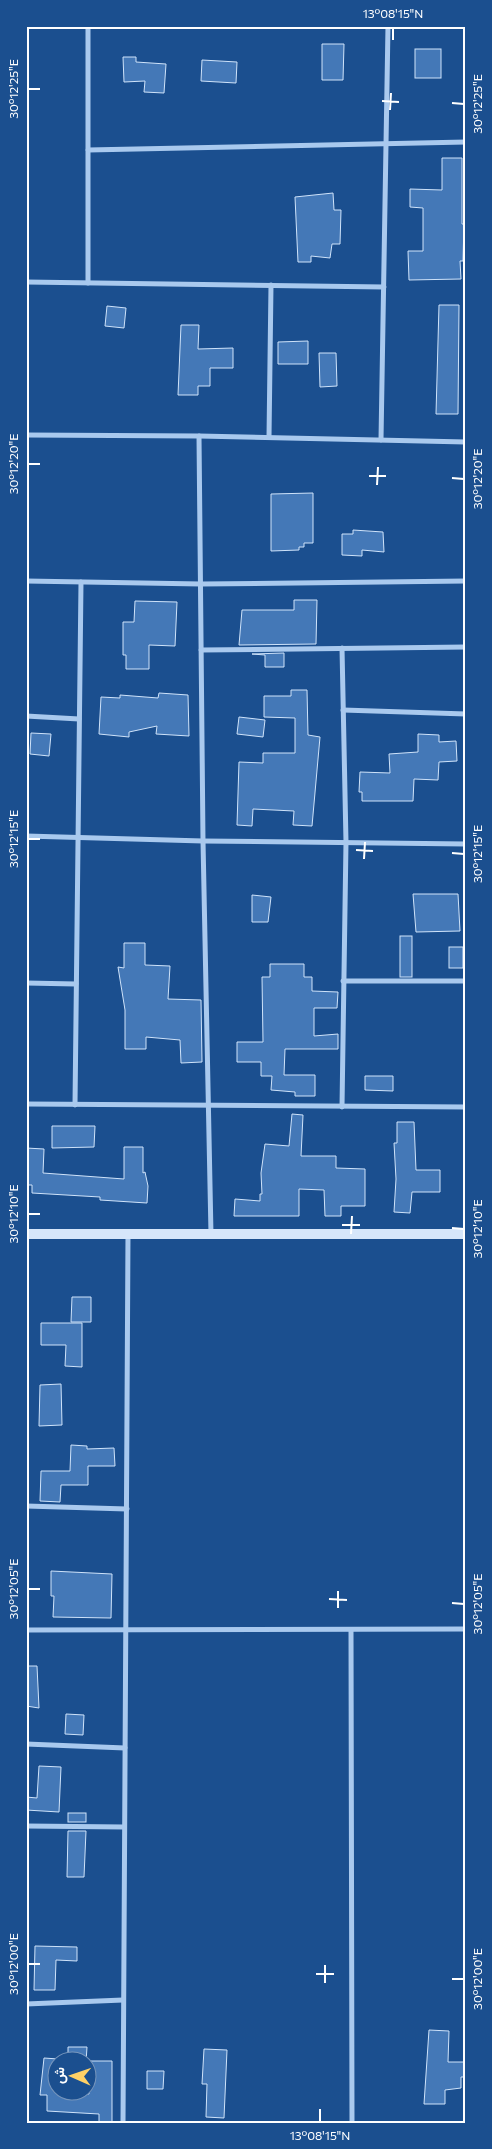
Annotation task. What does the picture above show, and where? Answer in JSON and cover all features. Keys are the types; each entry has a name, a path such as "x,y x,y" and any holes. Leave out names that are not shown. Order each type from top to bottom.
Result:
{"street":[{"path":"88,26 88,282"},
{"path":"381,440 388,26"},
{"path":"88,150 386,142 466,142"},
{"path":"26,282 384,287"},
{"path":"269,437 271,285"},
{"path":"26,435 269,437 466,442"},
{"path":"199,436 203,841 211,1234"},
{"path":"26,581 201,584 466,581"},
{"path":"76,1105 77,838 81,582"},
{"path":"201,650 466,646"},
{"path":"342,648 346,842 342,1107"},
{"path":"343,710 466,714"},
{"path":"26,716 79,719"},
{"path":"26,836 203,841 466,844"},
{"path":"343,980 466,981"},
{"path":"26,983 76,984"},
{"path":"26,1104 466,1107"},
{"path":"26,1234 466,1234"},
{"path":"123,2123 128,1234"},
{"path":"26,1506 127,1509"},
{"path":"26,1630 466,1629"},
{"path":"351,1630 352,2123"},
{"path":"26,1744 125,1748"},
{"path":"26,1826 124,1827"},
{"path":"26,2004 123,2000"}],"building":[{"path":"322,44 344,44 343,80 322,80"},
{"path":"415,49 441,49 441,78 415,78"},
{"path":"123,57 136,57 136,62 166,64 164,93 144,92 145,81 124,82"},
{"path":"202,60 237,62 236,83 201,81"},
{"path":"442,158 462,158 462,224 464,224 463,261 460,261 461,279 409,280 408,251 423,251 423,208 410,207 410,189 442,190"},
{"path":"333,193 334,210 341,210 340,244 332,244 330,258 311,256 311,262 298,262 295,197"},
{"path":"439,305 459,305 458,414 436,414"},
{"path":"107,306 126,308 124,328 105,326"},
{"path":"181,325 199,325 198,349 233,348 233,368 210,368 210,386 198,386 198,395 178,395"},
{"path":"308,341 308,364 278,364 278,342"},
{"path":"319,353 336,353 337,386 320,387"},
{"path":"313,493 313,543 304,543 304,547 299,547 299,550 271,551 271,494"},
{"path":"353,530 383,532 384,552 362,550 362,556 342,555 342,534 353,534"},
{"path":"294,600 317,600 316,644 239,645 242,610 294,610"},
{"path":"135,601 177,602 175,646 149,645 149,669 126,669 126,655 123,655 123,622 134,622"},
{"path":"284,653 284,667 265,667 265,655 252,654"},
{"path":"291,690 307,690 308,735 320,737 312,826 293,825 294,811 253,809 252,826 237,825 239,762 263,763 263,753 295,753 295,718 264,717 264,696 291,696"},
{"path":"159,693 188,695 189,736 156,734 157,726 129,732 129,737 99,734 101,697 120,698 120,695 158,698"},
{"path":"239,717 265,720 263,737 237,734"},
{"path":"31,733 51,734 49,756 30,754"},
{"path":"418,734 439,735 439,742 456,741 457,761 439,762 438,780 414,779 413,801 362,801 362,792 359,792 360,772 390,773 389,754 418,752"},
{"path":"413,894 458,894 460,931 416,932"},
{"path":"252,895 271,897 268,922 252,922"},
{"path":"400,936 412,936 412,977 400,977"},
{"path":"124,943 145,943 145,965 170,966 168,999 201,1000 202,1062 181,1063 180,1040 146,1037 146,1049 125,1049 125,1010 118,967 124,968"},
{"path":"449,947 463,947 463,968 449,968"},
{"path":"270,964 304,964 304,977 312,977 312,991 338,992 337,1008 314,1008 314,1036 338,1034 338,1049 285,1049 284,1075 315,1075 315,1096 295,1096 295,1092 271,1090 272,1076 261,1076 261,1062 237,1062 237,1042 263,1042 262,977 270,977"},
{"path":"365,1076 393,1076 393,1091 365,1090"},
{"path":"292,1114 303,1115 301,1156 336,1156 336,1168 365,1169 365,1206 341,1206 341,1216 325,1216 324,1190 299,1189 299,1216 234,1216 235,1199 260,1201 265,1144 289,1146"},
{"path":"397,1122 414,1122 416,1170 440,1170 440,1192 412,1192 410,1213 394,1212 396,1179 394,1143 397,1143"},
{"path":"52,1126 95,1126 94,1147 52,1148"},
{"path":"124,1147 143,1147 143,1173 145,1172 148,1186 147,1203 100,1200 100,1197 32,1193 32,1185 26,1185 26,1148 44,1149 43,1173 124,1179"},
{"path":"72,1297 91,1297 91,1322 71,1322"},
{"path":"41,1323 82,1323 82,1367 65,1366 66,1345 41,1345"},
{"path":"61,1384 62,1425 39,1426 40,1385"},
{"path":"71,1445 87,1446 87,1449 114,1448 115,1466 88,1466 88,1485 61,1485 60,1502 40,1501 41,1471 70,1471"},
{"path":"51,1571 112,1574 111,1618 53,1617 54,1596 51,1596"},
{"path":"26,1666 37,1666 39,1708 26,1706"},
{"path":"66,1714 84,1715 83,1735 65,1734"},
{"path":"39,1766 61,1767 59,1812 26,1810 26,1797 37,1798"},
{"path":"68,1813 86,1813 86,1822 68,1822"},
{"path":"68,1831 86,1831 84,1877 67,1877"},
{"path":"35,1946 77,1947 77,1961 56,1960 55,1990 34,1990"},
{"path":"429,2030 449,2031 448,2062 466,2062 466,2077 461,2077 461,2088 445,2090 445,2104 424,2104"},
{"path":"68,2047 87,2047 87,2052 68,2052"},
{"path":"204,2049 227,2050 224,2118 206,2117 207,2084 202,2084"},
{"path":"44,2058 48,2058 48,2102 98,2102 98,2061 112,2061 112,2123 99,2123 99,2114 47,2111 47,2095 40,2095"},
{"path":"147,2071 164,2071 163,2089 147,2089"}]}
